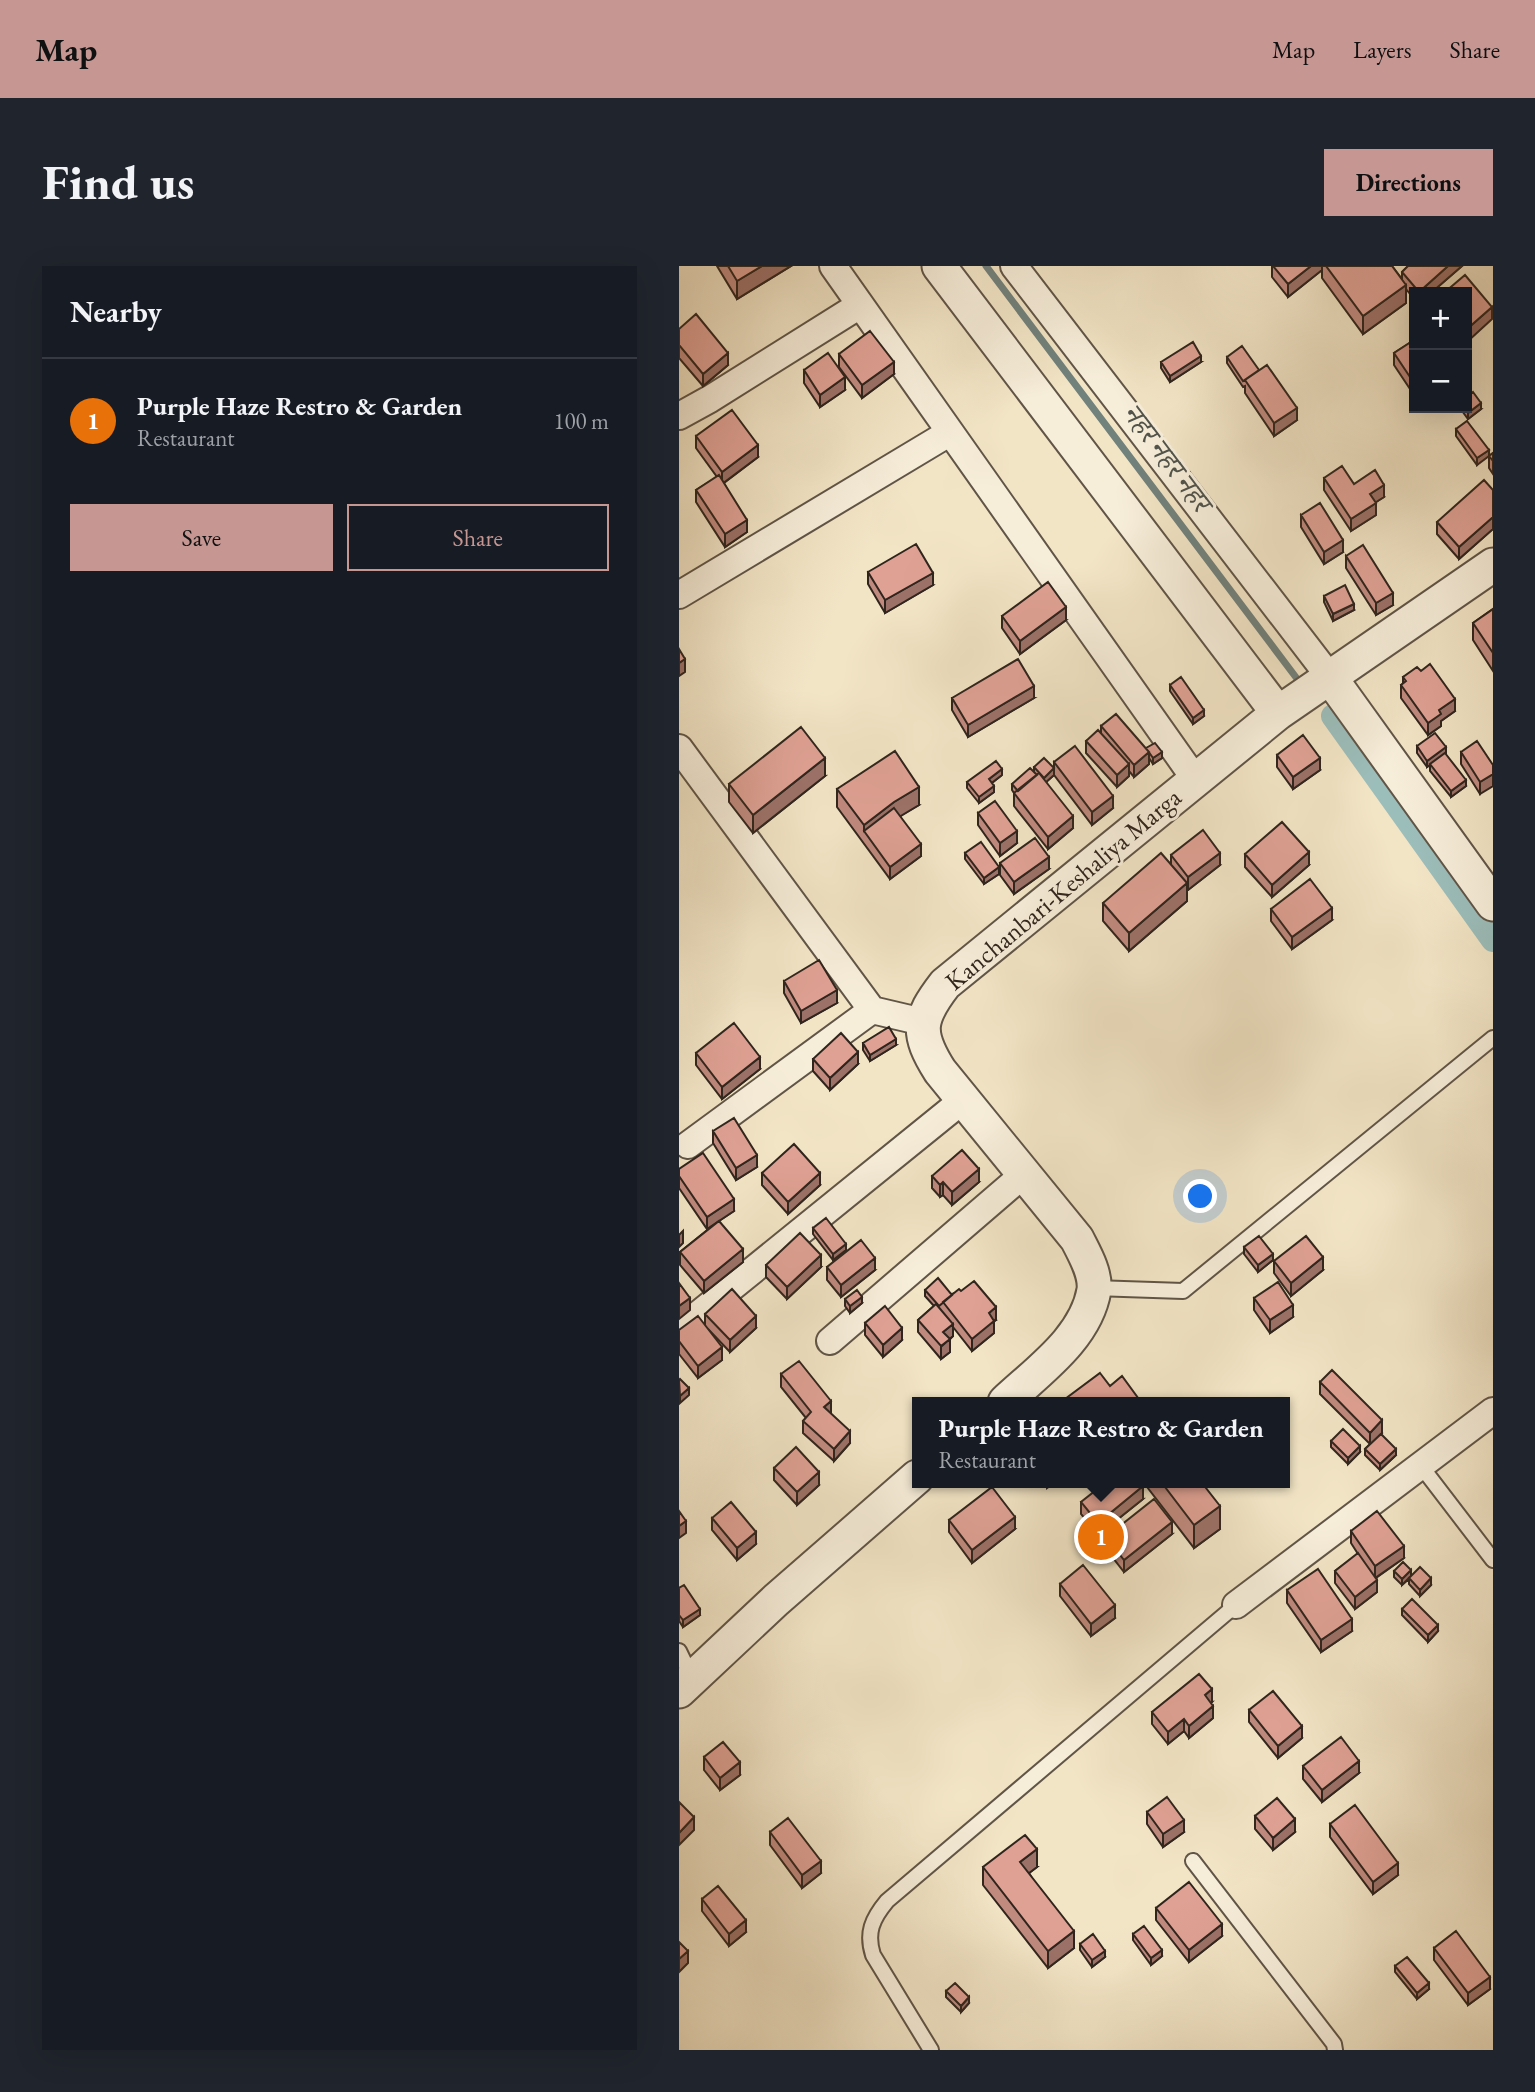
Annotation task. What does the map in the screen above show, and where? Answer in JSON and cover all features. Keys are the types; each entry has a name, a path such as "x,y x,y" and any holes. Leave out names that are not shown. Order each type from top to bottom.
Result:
{"street":[{"path":"833,266 1195,779"},
{"path":"939,266 1285,708"},
{"path":"1014,266 1493,904"},
{"path":"679,416 710,400 860,305"},
{"path":"679,595 949,433"},
{"name":"Kanchanbari-Keshaliya Marga","path":"923,1021 929,1004 945,984 1195,779 1325,679 1493,565"},
{"path":"679,748 872,1010 923,1021 925,1047 940,1071 1077,1239 1089,1263 1094,1288 1086,1313 1070,1342 1010,1397"},
{"path":"688,1145 872,1010"},
{"path":"679,1330 964,1100"},
{"path":"830,1341 1024,1174"},
{"path":"1236,1605 1493,1411"},
{"path":"683,1673 786,1591 912,1481"}],"lane":[{"path":"1094,1288 1183,1291 1493,1038"},
{"path":"1421,1466 1493,1560"},
{"path":"931,2050 873,1955 869,1942 870,1928 876,1915 887,1901 1236,1605"},
{"path":"1193,1861 1334,2044 1335,2050"}],"building":[{"path":"728,266 762,266 737,281"},
{"path":"1273,266 1311,266 1288,284"},
{"path":"1326,266 1392,266 1406,285 1363,316"},
{"path":"1408,266 1448,266 1425,287 1415,287 1402,272"},
{"path":"1465,275 1492,307 1472,325 1472,287 1451,287"},
{"path":"696,314 728,353 703,374 679,345 679,329"},
{"path":"870,331 894,362 862,385 839,354"},
{"path":"1193,342 1201,356 1170,376 1161,362"},
{"path":"1409,343 1409,376 1394,353"},
{"path":"1242,346 1259,370 1243,381 1227,357"},
{"path":"828,353 845,377 820,395 804,370"},
{"path":"1267,365 1297,408 1274,423 1245,380"},
{"path":"1472,393 1481,403 1472,410"},
{"path":"732,410 758,445 722,472 696,436"},
{"path":"1467,421 1489,450 1477,458 1456,429"},
{"path":"1342,466 1354,484 1375,470 1384,485 1370,494 1376,503 1351,519 1324,478"},
{"path":"719,475 747,520 725,534 696,490"},
{"path":"1484,480 1493,490 1493,517 1459,547 1437,522"},
{"path":"1320,503 1343,540 1324,552 1301,515"},
{"path":"916,544 933,573 885,600 868,572"},
{"path":"1363,545 1393,593 1376,603 1346,556"},
{"path":"1048,582 1066,607 1020,641 1002,616"},
{"path":"1345,585 1354,604 1333,614 1324,596"},
{"path":"1493,609 1493,653 1473,623"},
{"path":"679,649 685,659 679,663"},
{"path":"1018,659 1034,686 968,725 952,698"},
{"path":"1430,664 1455,699 1439,710 1441,714 1428,723 1401,685 1406,681 1403,677 1417,667 1421,671"},
{"path":"1181,677 1204,710 1193,718 1170,685"},
{"path":"1116,714 1149,752 1134,765 1101,726"},
{"path":"801,727 825,758 753,815 729,784"},
{"path":"1098,730 1129,764 1117,775 1086,741"},
{"path":"1435,733 1446,747 1427,761 1417,746"},
{"path":"1303,735 1320,758 1293,777 1277,755"},
{"path":"1477,741 1493,765 1493,774 1480,782 1461,752"},
{"path":"1155,743 1162,752 1153,758 1146,748"},
{"path":"1075,746 1113,796 1092,812 1054,762"},
{"path":"895,751 919,787 864,825 837,789"},
{"path":"1445,753 1466,780 1451,791 1430,764"},
{"path":"1044,758 1054,768 1044,778 1034,767"},
{"path":"996,761 1002,769 989,779 994,786 979,797 967,782"},
{"path":"1030,768 1037,775 1018,791 1012,784"},
{"path":"1039,773 1073,816 1048,837 1014,793"},
{"path":"995,801 1017,831 1000,843 978,813"},
{"path":"894,808 921,844 890,867 864,831"},
{"path":"1282,822 1309,852 1272,885 1245,854"},
{"path":"1203,830 1220,853 1188,877 1171,855"},
{"path":"1035,838 1049,857 1014,882 1000,863"},
{"path":"981,842 999,867 984,878 965,853"},
{"path":"1161,853 1187,883 1129,933 1103,903"},
{"path":"1310,879 1332,908 1292,937 1271,909"},
{"path":"819,960 837,990 801,1011 784,981"},
{"path":"734,1023 760,1057 722,1087 696,1053"},
{"path":"889,1027 896,1039 870,1055 863,1043"},
{"path":"841,1033 858,1052 830,1078 813,1059"},
{"path":"734,1118 757,1155 736,1168 713,1131"},
{"path":"794,1144 820,1173 788,1202 762,1173"},
{"path":"962,1150 979,1169 952,1192 943,1182 940,1185 932,1176"},
{"path":"703,1153 734,1199 707,1217 679,1176 679,1169"},
{"path":"826,1218 846,1244 833,1254 813,1228"},
{"path":"719,1221 743,1249 704,1281 680,1252"},
{"path":"800,1233 821,1255 787,1287 766,1265"},
{"path":"1259,1236 1273,1254 1258,1265 1244,1247"},
{"path":"1306,1236 1323,1257 1291,1283 1274,1261"},
{"path":"861,1240 875,1258 841,1285 827,1267"},
{"path":"938,1278 952,1295 939,1306 925,1290"},
{"path":"974,1281 996,1307 989,1313 994,1321 972,1339 943,1302"},
{"path":"1278,1282 1293,1305 1270,1320 1254,1298"},
{"path":"679,1283 690,1298 679,1306"},
{"path":"732,1289 756,1316 730,1340 705,1314"},
{"path":"857,1290 862,1297 850,1306 845,1299"},
{"path":"936,1304 953,1324 943,1332 950,1339 941,1346 918,1320"},
{"path":"885,1306 902,1328 883,1345 865,1323"},
{"path":"698,1316 722,1347 698,1366 679,1341 679,1330"},
{"path":"799,1361 831,1401 824,1407 850,1431 834,1449 803,1421 811,1412 781,1374"},
{"path":"1332,1370 1382,1420 1370,1433 1320,1382"},
{"path":"1100,1373 1110,1386 1122,1376 1137,1397 1068,1397"},
{"path":"679,1380 689,1388 680,1396"},
{"path":"1343,1429 1360,1446 1348,1458 1331,1441"},
{"path":"1381,1434 1396,1449 1380,1464 1365,1449"},
{"path":"796,1447 819,1472 797,1492 774,1468"},
{"path":"991,1488 1015,1517 972,1550 949,1520"},
{"path":"1099,1488 1141,1488 1098,1523 1081,1502"},
{"path":"1166,1488 1206,1488 1220,1506 1194,1525"},
{"path":"1154,1499 1172,1522 1124,1560 1106,1537"},
{"path":"731,1502 756,1532 737,1548 712,1518"},
{"path":"679,1511 686,1521 679,1526"},
{"path":"1377,1511 1404,1546 1375,1566 1351,1531"},
{"path":"1358,1553 1377,1580 1355,1597 1335,1571"},
{"path":"1403,1562 1411,1570 1402,1579 1394,1571"},
{"path":"1083,1565 1115,1605 1091,1624 1060,1584"},
{"path":"1420,1567 1431,1578 1420,1590 1409,1578"},
{"path":"1318,1569 1352,1619 1321,1640 1287,1590"},
{"path":"684,1585 700,1609 683,1620 679,1615 679,1588"},
{"path":"1412,1599 1438,1625 1428,1635 1402,1609"},
{"path":"1199,1674 1212,1689 1205,1695 1213,1706 1189,1726 1184,1719 1168,1732 1152,1712"},
{"path":"1273,1691 1302,1726 1278,1746 1249,1710"},
{"path":"1341,1737 1359,1761 1322,1790 1303,1766"},
{"path":"723,1742 740,1762 720,1778 704,1757"},
{"path":"1167,1797 1184,1820 1163,1834 1147,1812"},
{"path":"1277,1798 1295,1819 1273,1838 1255,1816"},
{"path":"679,1802 694,1817 679,1833"},
{"path":"1355,1805 1398,1863 1373,1882 1330,1824"},
{"path":"788,1818 821,1861 802,1875 770,1832"},
{"path":"1025,1835 1037,1849 1020,1862 1074,1931 1048,1951 983,1867"},
{"path":"1189,1882 1222,1924 1189,1950 1156,1908"},
{"path":"718,1886 746,1920 729,1934 702,1899"},
{"path":"1144,1926 1162,1950 1151,1958 1133,1934"},
{"path":"1456,1931 1490,1977 1468,1993 1434,1948"},
{"path":"1093,1934 1105,1951 1092,1960 1080,1944"},
{"path":"679,1942 688,1951 679,1959"},
{"path":"1407,1957 1429,1983 1417,1993 1395,1966"},
{"path":"955,1983 969,1997 961,2006 946,1991"}],"waterway":[{"name":"नहर नहर नहर","path":"986,266 1301,684"},
{"name":"नहर नहर नहर","path":"1333,716 1493,940"}],"place":[{"name":"Purple Haze Restro & Garden","path":"1101,1537"}]}
